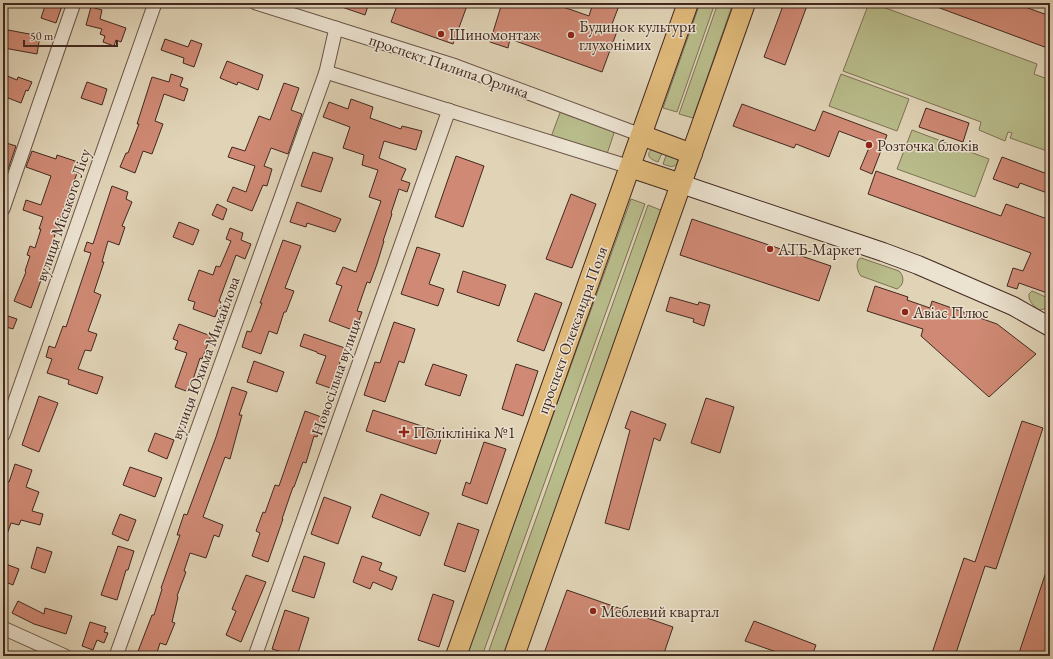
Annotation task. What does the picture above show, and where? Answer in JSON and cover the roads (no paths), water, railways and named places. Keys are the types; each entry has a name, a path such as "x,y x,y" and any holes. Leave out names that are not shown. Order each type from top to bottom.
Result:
{"main road":[{"name":"проспект Олександра Поля","path":"456,656 688,3"},
{"path":"514,656 744,3"},
{"path":"641,135 692,154"},
{"path":"630,167 918,265 1013,306 1050,327"}],"street":[{"path":"3,209 74,3"},
{"name":"проспект Пилипа Орлика","path":"256,3 456,66 641,135"},
{"name":"вулиця Міського Лісу","path":"3,435 153,4"},
{"name":"вулиця Юхима Михайлова","path":"116,656 326,72 336,28"},
{"path":"326,72 630,167"},
{"name":"Новосільна вулиця","path":"255,656 449,110"},
{"path":"3,628 65,656"}],"place":[{"name":"Шиномонтаж","path":"441,34"},
{"name":"Будинок культури глухонімих","path":"571,35"},
{"name":"Розточка блоків","path":"869,145"},
{"name":"АТБ-Маркет","path":"770,249"},
{"name":"Авіас Плюс","path":"905,312"},
{"name":"Поліклініка №1","path":"404,432"},
{"name":"Меблевий квартал","path":"593,611"}]}
